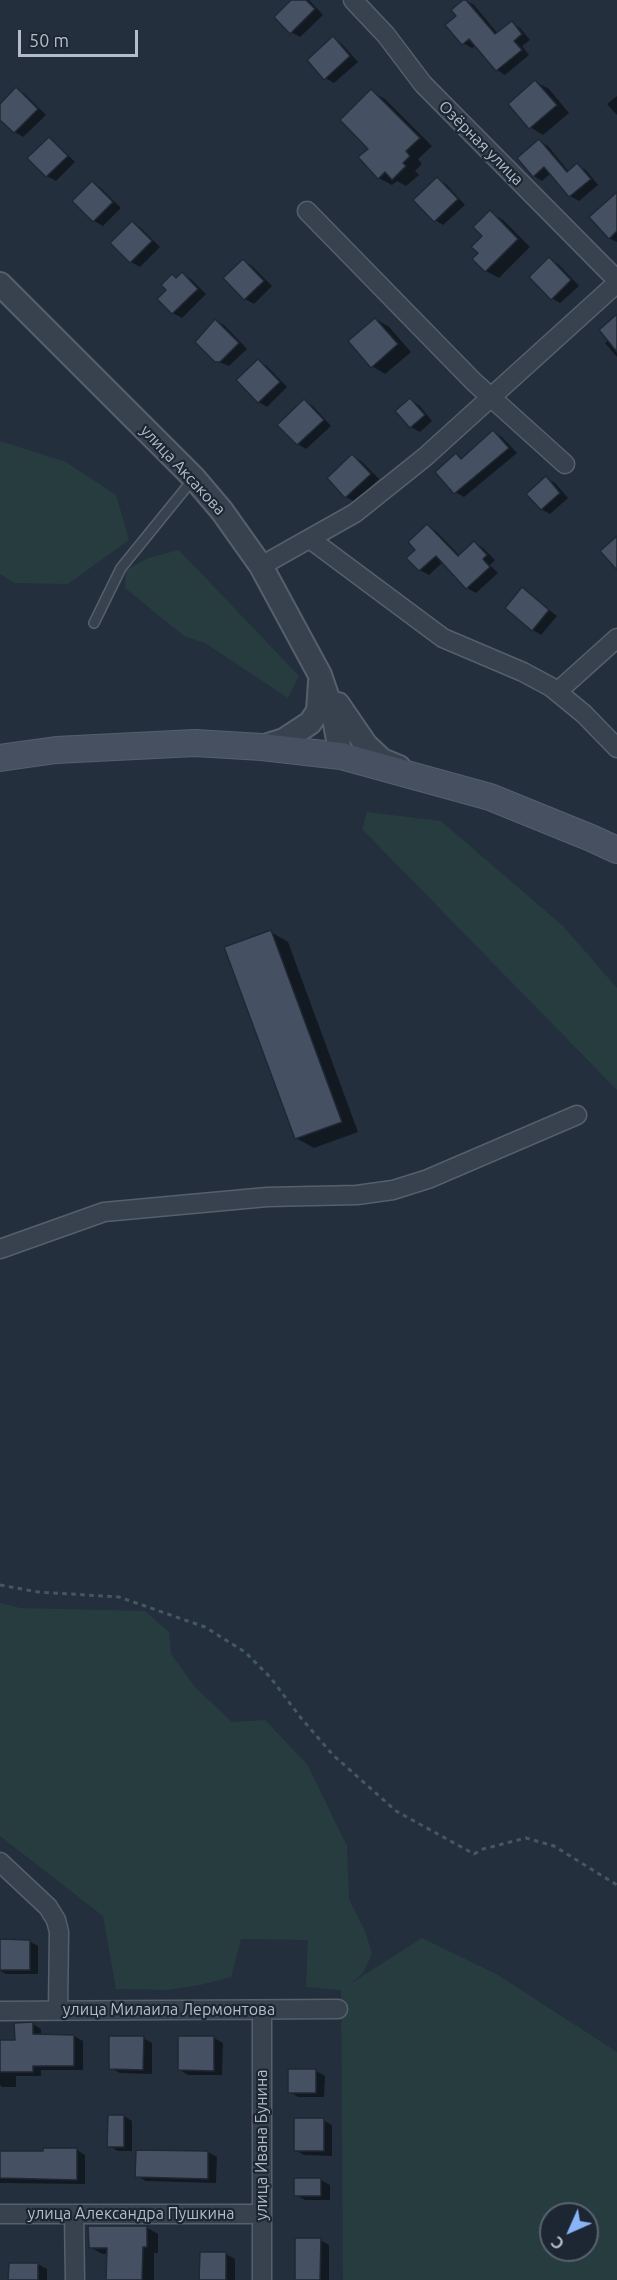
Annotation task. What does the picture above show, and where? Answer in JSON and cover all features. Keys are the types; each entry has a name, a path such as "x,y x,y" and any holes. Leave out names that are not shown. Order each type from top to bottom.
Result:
{"main road":[{"path":"0,758 56,750 195,742 341,756 490,797 617,850"}],"street":[{"name":"Озёрная улица","path":"353,0 386,35 423,84 617,282"},
{"path":"307,212 490,397 565,464"},
{"path":"261,566 355,513 425,457 617,282"},
{"name":"улица Аксакова","path":"0,284 194,478 222,511 261,566 320,675 333,713 341,756"},
{"path":"310,539 443,638 523,672 557,692 584,714 617,748"},
{"path":"557,692 617,638"},
{"path":"262,747 284,740 310,723 318,711 321,696 320,675"},
{"path":"320,675 366,746 382,760 416,776"},
{"path":"0,1249 104,1212 267,1197 357,1195 393,1190 428,1179 577,1115"},
{"path":"0,1862 48,1907 56,1920 59,1932 58,2010"},
{"name":"улица Милаила Лермонтова","path":"0,2011 338,2009"},
{"name":"улица Ивана Бунина","path":"262,2010 262,2280"},
{"name":"улица Александра Пушкина","path":"0,2214 262,2214"},
{"path":"74,2214 75,2280"}],"lane":[{"path":"94,623 121,568 194,478"}],"path":[{"path":"0,1586 38,1592 118,1597 205,1627 254,1660 333,1755 396,1811 474,1854 483,1849 526,1838 554,1846 617,1885"}],"green space":[{"path":"0,441 66,462 116,495 129,540 68,584 15,583 0,574"},
{"path":"179,550 299,676 288,698 205,643 184,636 125,588 126,570 148,558"},
{"path":"367,812 441,821 563,926 617,988 617,1090 362,829"},
{"path":"0,1603 20,1608 145,1611 169,1632 171,1654 195,1687 232,1722 265,1720 307,1764 347,1846 349,1899 365,1931 372,1954 363,1973 350,1984 422,1938 498,1975 617,2052 617,2280 343,2280 341,1990 306,1987 308,1940 241,1939 231,1977 168,1990 116,1989 103,1916 0,1836"}],"building":[{"path":"291,0 306,0 315,9 290,34 274,17"},
{"path":"466,0 495,34 512,21 522,34 514,41 522,50 496,71 469,39 462,45 445,25 456,16 451,10"},
{"path":"333,36 350,56 324,80 307,60"},
{"path":"535,80 557,105 529,129 508,104"},
{"path":"16,87 38,109 14,133 0,120 0,104"},
{"path":"371,89 420,138 406,151 410,156 403,163 406,166 392,180 385,172 378,179 358,157 368,149 340,120"},
{"path":"49,137 68,156 46,177 27,158"},
{"path":"539,139 567,172 577,163 591,179 569,197 544,167 533,177 517,158"},
{"path":"437,177 458,199 434,222 413,200"},
{"path":"92,181 113,202 93,222 72,201"},
{"path":"617,192 617,231 609,239 589,217"},
{"path":"490,210 518,239 485,272 472,259 478,253 471,247 482,236 473,227"},
{"path":"132,221 152,241 130,263 110,243"},
{"path":"549,257 571,280 551,300 529,277"},
{"path":"243,259 264,281 244,300 223,278"},
{"path":"182,272 198,289 172,314 157,299 166,290 161,285 172,274 176,278"},
{"path":"617,314 617,352 599,330"},
{"path":"375,318 398,344 371,368 348,341"},
{"path":"215,319 239,343 220,362 215,362 195,342"},
{"path":"258,359 280,382 258,403 236,380"},
{"path":"410,398 425,415 410,428 395,411"},
{"path":"304,399 324,420 297,445 277,425"},
{"path":"493,430 509,448 454,494 435,472 456,453 461,459"},
{"path":"352,454 371,474 345,498 327,478"},
{"path":"546,476 560,493 541,510 526,494"},
{"path":"427,524 458,556 474,541 487,555 483,559 490,567 466,589 436,556 419,571 406,558 415,550 408,542"},
{"path":"617,536 617,570 600,551"},
{"path":"522,587 549,610 532,631 505,608"},
{"path":"271,930 342,1122 295,1139 224,947"},
{"path":"0,1939 30,1940 30,1970 0,1970"},
{"path":"33,2022 33,2034 74,2035 74,2066 33,2066 33,2072 0,2072 0,2040 15,2040 14,2023"},
{"path":"109,2036 144,2036 143,2070 109,2069"},
{"path":"178,2036 214,2036 214,2071 178,2070"},
{"path":"288,2069 316,2069 316,2093 288,2093"},
{"path":"108,2115 124,2115 124,2147 107,2147"},
{"path":"294,2118 324,2118 324,2151 294,2151"},
{"path":"43,2148 77,2148 77,2180 0,2178 0,2151 43,2151"},
{"path":"136,2150 208,2151 208,2179 135,2177"},
{"path":"294,2178 321,2178 321,2196 294,2196"},
{"path":"88,2226 147,2226 147,2247 143,2247 142,2280 106,2280 107,2248 89,2248"},
{"path":"295,2238 321,2238 320,2280 295,2280"},
{"path":"200,2252 226,2252 226,2280 199,2280"},
{"path":"9,2263 38,2263 38,2280 8,2280"}]}
